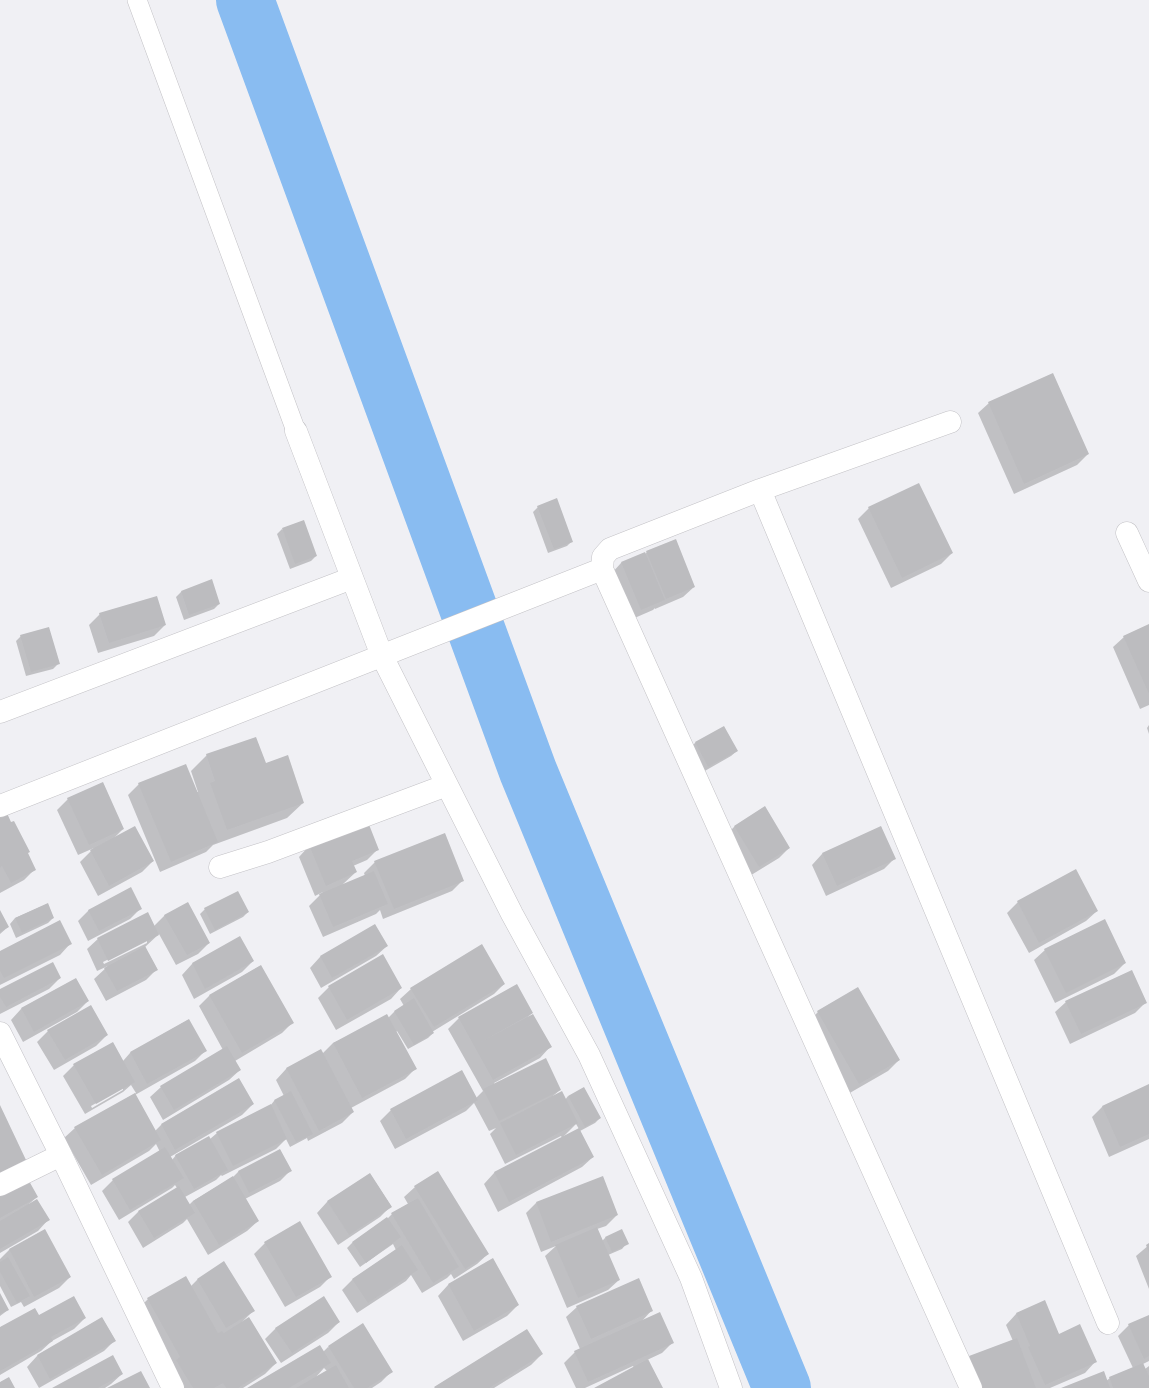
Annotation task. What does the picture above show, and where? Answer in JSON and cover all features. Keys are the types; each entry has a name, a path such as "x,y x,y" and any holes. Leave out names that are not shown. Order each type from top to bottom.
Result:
{"street":[{"path":"950,422 760,490 610,549 603,557 602,569 970,1388"},
{"path":"296,431 352,578 391,652 447,785 512,914 589,1055 691,1278 730,1388"},
{"path":"760,490 1108,1323"},
{"path":"1127,533 1149,581"},
{"path":"0,806 602,569"},
{"path":"0,712 352,578"},
{"path":"220,867 268,852 447,785"},
{"path":"0,1033 61,1155 173,1388"},
{"path":"0,1185 61,1155"}],"lane":[{"path":"137,0 296,431"}],"building":[{"path":"1053,373 1089,454 1024,484 988,402"},
{"path":"919,483 953,553 902,578 868,507"},
{"path":"557,498 573,542 554,549 537,506"},
{"path":"304,520 317,556 295,564 282,528"},
{"path":"676,539 695,587 666,599 646,551"},
{"path":"645,552 665,600 641,610 621,562"},
{"path":"212,579 220,604 189,615 181,591"},
{"path":"157,596 166,625 109,643 99,613"},
{"path":"1149,624 1149,694 1123,636"},
{"path":"49,627 60,664 31,672 20,635"},
{"path":"724,726 738,751 708,767 695,742"},
{"path":"256,737 266,763 288,755 304,803 227,830 210,783 215,781 206,754"},
{"path":"186,764 218,842 171,862 138,783"},
{"path":"103,782 124,829 89,845 67,798"},
{"path":"765,806 790,848 759,867 734,826"},
{"path":"6,811 11,822 14,821 30,852 28,853 36,870 11,883 2,866 0,868 0,814"},
{"path":"368,822 379,850 352,861 357,872 326,886 309,845"},
{"path":"135,826 154,861 109,886 90,850"},
{"path":"881,826 896,859 837,886 822,853"},
{"path":"445,833 464,881 394,909 374,861"},
{"path":"1076,869 1098,911 1039,943 1017,901"},
{"path":"374,871 388,904 333,927 319,894"},
{"path":"131,887 142,909 99,931 88,910"},
{"path":"238,891 249,912 215,930 204,908"},
{"path":"188,902 210,943 187,955 164,915"},
{"path":"48,903 54,918 22,933 15,918"},
{"path":"0,910 9,927 0,932"},
{"path":"148,912 159,935 108,961 97,938"},
{"path":"1105,919 1126,963 1066,993 1044,949"},
{"path":"60,920 72,944 4,978 0,971 0,951"},
{"path":"375,924 388,946 332,978 320,956"},
{"path":"240,936 254,961 205,989 192,963"},
{"path":"482,944 505,984 434,1027 410,988"},
{"path":"145,946 158,970 117,991 104,968"},
{"path":"383,954 402,988 347,1020 328,986"},
{"path":"53,962 61,978 6,1007 0,997 0,989"},
{"path":"261,965 294,1023 242,1053 209,995"},
{"path":"1132,970 1147,1003 1081,1034 1065,1001"},
{"path":"76,978 89,1001 34,1032 21,1008"},
{"path":"517,984 533,1013 479,1043 533,1014 552,1047 493,1080 458,1017"},
{"path":"858,987 900,1060 859,1084 817,1011"},
{"path":"414,998 434,1033 414,1045 394,1011"},
{"path":"91,1005 108,1035 65,1060 47,1030"},
{"path":"387,1014 417,1069 362,1098 333,1043"},
{"path":"189,1019 207,1051 147,1084 130,1052"},
{"path":"113,1042 135,1082 96,1104 73,1064"},
{"path":"227,1046 241,1070 174,1110 160,1086"},
{"path":"321,1049 354,1112 319,1131 286,1068"},
{"path":"546,1058 561,1090 499,1121 483,1089"},
{"path":"462,1070 478,1100 406,1139 390,1109"},
{"path":"239,1078 254,1104 175,1150 161,1124"},
{"path":"1149,1084 1149,1134 1120,1147 1102,1106"},
{"path":"584,1087 601,1118 585,1127 568,1096"},
{"path":"291,1091 313,1134 296,1142 274,1100"},
{"path":"562,1091 578,1123 516,1155 500,1123"},
{"path":"135,1093 161,1140 102,1175 74,1127"},
{"path":"271,1104 287,1139 233,1166 216,1132"},
{"path":"0,1105 26,1160 0,1173"},
{"path":"579,1128 594,1157 509,1202 494,1172"},
{"path":"209,1136 228,1170 194,1189 175,1155"},
{"path":"165,1147 184,1178 130,1210 112,1179"},
{"path":"280,1149 292,1171 249,1193 238,1171"},
{"path":"438,1171 489,1254 465,1269 414,1186"},
{"path":"24,1172 38,1197 0,1218 0,1185"},
{"path":"370,1173 392,1207 349,1235 327,1201"},
{"path":"233,1176 259,1221 219,1245 193,1201"},
{"path":"603,1176 618,1215 551,1242 536,1202"},
{"path":"179,1186 195,1213 154,1238 138,1211"},
{"path":"418,1198 459,1267 433,1283 391,1213"},
{"path":"37,1199 50,1220 0,1249 0,1221"},
{"path":"387,1217 401,1237 366,1263 352,1242"},
{"path":"300,1221 332,1277 296,1297 264,1242"},
{"path":"597,1227 620,1280 578,1298 555,1245"},
{"path":"45,1229 71,1277 34,1297 9,1249"},
{"path":"622,1229 629,1244 612,1252 605,1237"},
{"path":"1149,1243 1149,1253 1146,1245"},
{"path":"402,1245 418,1270 368,1303 352,1279"},
{"path":"8,1257 30,1296 17,1303 0,1272 0,1262"},
{"path":"493,1258 519,1305 474,1331 448,1284"},
{"path":"224,1261 255,1311 226,1328 197,1279"},
{"path":"186,1276 218,1333 222,1331 224,1333 249,1317 277,1363 238,1388 226,1388 223,1383 214,1388 193,1388 176,1360 180,1357 147,1298"},
{"path":"639,1278 653,1311 591,1339 576,1306"},
{"path":"0,1293 9,1310 0,1314"},
{"path":"74,1296 86,1318 51,1337 53,1341 0,1371 0,1327 35,1308 39,1315"},
{"path":"324,1296 340,1322 292,1353 275,1328"},
{"path":"1045,1300 1059,1334 1080,1324 1097,1362 1045,1385 1028,1347 1030,1346 1016,1313"},
{"path":"660,1312 674,1343 588,1382 574,1351"},
{"path":"1149,1315 1149,1356 1144,1359 1128,1324"},
{"path":"102,1317 116,1341 50,1379 37,1355"},
{"path":"363,1323 393,1372 367,1388 354,1388 328,1346"},
{"path":"527,1329 543,1354 489,1388 434,1387"},
{"path":"1017,1338 1036,1388 981,1388 969,1356"},
{"path":"320,1345 331,1363 289,1388 247,1388"},
{"path":"113,1355 123,1374 98,1388 52,1388"},
{"path":"648,1359 663,1388 594,1388"},
{"path":"1143,1363 1149,1376 1149,1388 1113,1388 1109,1377"},
{"path":"336,1365 349,1388 296,1388"},
{"path":"141,1371 150,1388 107,1388"},
{"path":"1104,1371 1110,1388 1061,1388"},
{"path":"9,1377 15,1388 0,1388 0,1382"}],"waterway":[{"path":"245,0 528,771 782,1388"}]}
